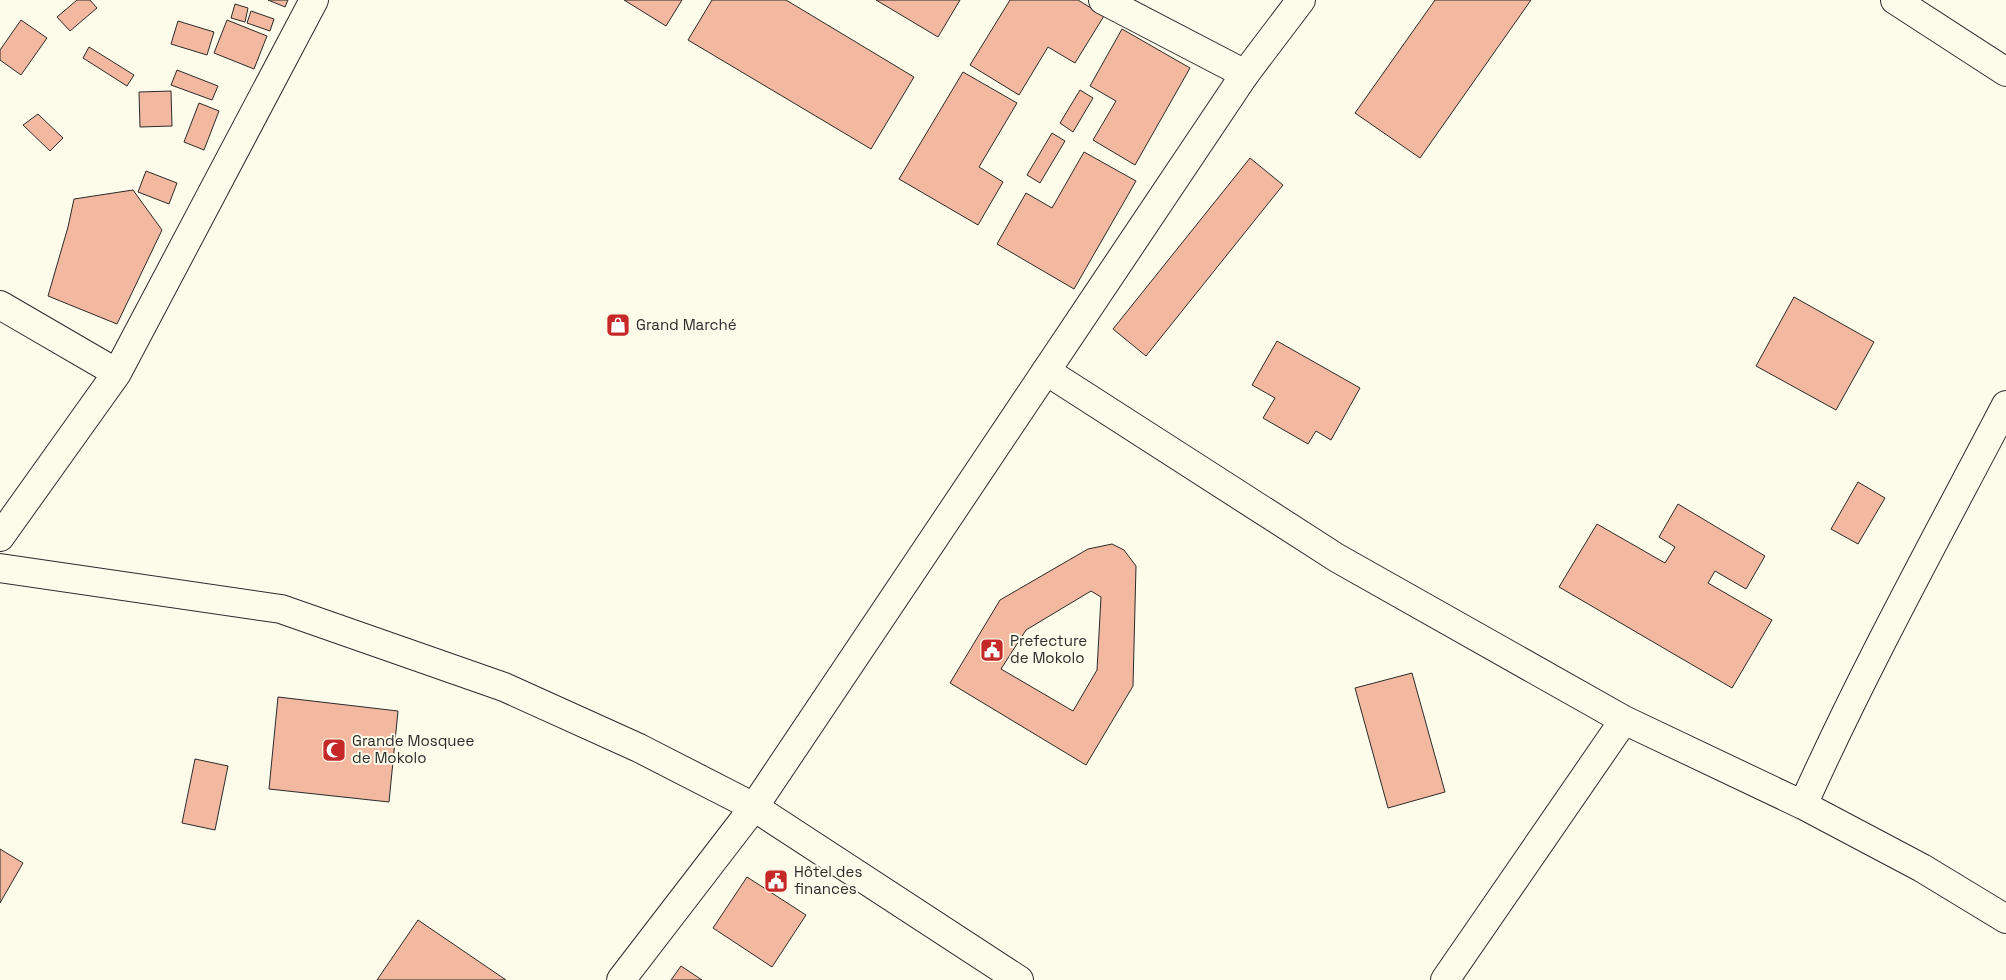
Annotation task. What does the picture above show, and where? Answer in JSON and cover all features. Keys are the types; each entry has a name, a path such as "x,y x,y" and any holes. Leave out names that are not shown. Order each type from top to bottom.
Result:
{"street":[{"path":"0,537 116,373 314,0"},
{"path":"1103,0 1244,74"},
{"path":"621,980 754,807 1244,74 1301,0"},
{"path":"1895,0 2006,72"},
{"path":"0,305 116,373"},
{"path":"1046,371 1337,558 1624,720 1803,805 1922,868 2006,919"},
{"path":"1803,805 1844,718 2006,405"},
{"path":"0,568 281,609 504,687 639,748 754,807 1019,980"},
{"path":"1445,980 1624,720"}],"building":[{"path":"77,0 90,0 97,8 70,31 57,17"},
{"path":"268,0 288,0 285,7"},
{"path":"624,0 682,0 666,26"},
{"path":"712,0 786,0 914,77 871,149 688,40"},
{"path":"876,0 960,0 938,37"},
{"path":"1010,0 1078,0 1104,16 1075,63 1048,47 1019,95 970,65"},
{"path":"1435,0 1531,0 1420,158 1355,113"},
{"path":"235,4 248,8 245,22 231,18"},
{"path":"251,11 274,19 270,31 247,23"},
{"path":"21,20 47,38 21,75 0,60 0,50"},
{"path":"227,20 267,36 254,69 214,53"},
{"path":"178,21 214,32 207,55 171,44"},
{"path":"1122,29 1190,68 1135,165 1093,140 1116,101 1090,86"},
{"path":"89,47 134,75 127,86 83,58"},
{"path":"177,70 218,86 212,100 171,85"},
{"path":"963,72 1017,103 979,167 1003,182 978,225 899,179"},
{"path":"1080,90 1093,98 1073,132 1060,123"},
{"path":"171,91 172,126 140,127 139,92"},
{"path":"199,103 219,111 204,150 184,142"},
{"path":"38,114 63,138 50,151 23,125"},
{"path":"1052,133 1065,141 1040,183 1027,175"},
{"path":"1084,152 1136,181 1074,289 997,244 1026,193 1052,208"},
{"path":"1250,158 1283,185 1146,356 1113,329"},
{"path":"146,171 177,183 169,204 138,192"},
{"path":"133,190 162,230 117,324 48,296 74,199"},
{"path":"1794,297 1874,342 1836,410 1756,366"},
{"path":"1277,341 1360,388 1331,440 1316,431 1308,444 1263,418 1275,398 1252,385"},
{"path":"1858,482 1885,498 1858,544 1831,529"},
{"path":"1678,504 1765,556 1746,589 1715,571 1708,583 1772,620 1732,688 1559,587 1597,524 1665,563 1675,547 1659,537"},
{"name":"Prefecture de Mokolo","path":"1112,544 1124,550 1136,566 1133,686 1086,765 950,683 1000,600 1088,549","holes":["1091,591 1101,597 1097,670 1073,711 1001,669 1026,630"]},
{"path":"1412,673 1445,792 1388,808 1355,688"},
{"name":"Grande Mosquee de Mokolo","path":"278,697 398,711 389,802 269,789"},
{"path":"195,759 228,766 215,830 182,823"},
{"path":"0,849 23,863 0,903"},
{"path":"747,877 806,915 772,967 713,928"},
{"path":"418,920 506,980 377,980"},
{"path":"681,966 702,980 671,980"}],"place":[{"name":"Grand Marché","path":"618,325"},
{"name":"Prefecture de Mokolo","path":"992,650"},
{"name":"Grande Mosquee de Mokolo","path":"334,750"},
{"name":"Hôtel des finances","path":"776,881"}]}
